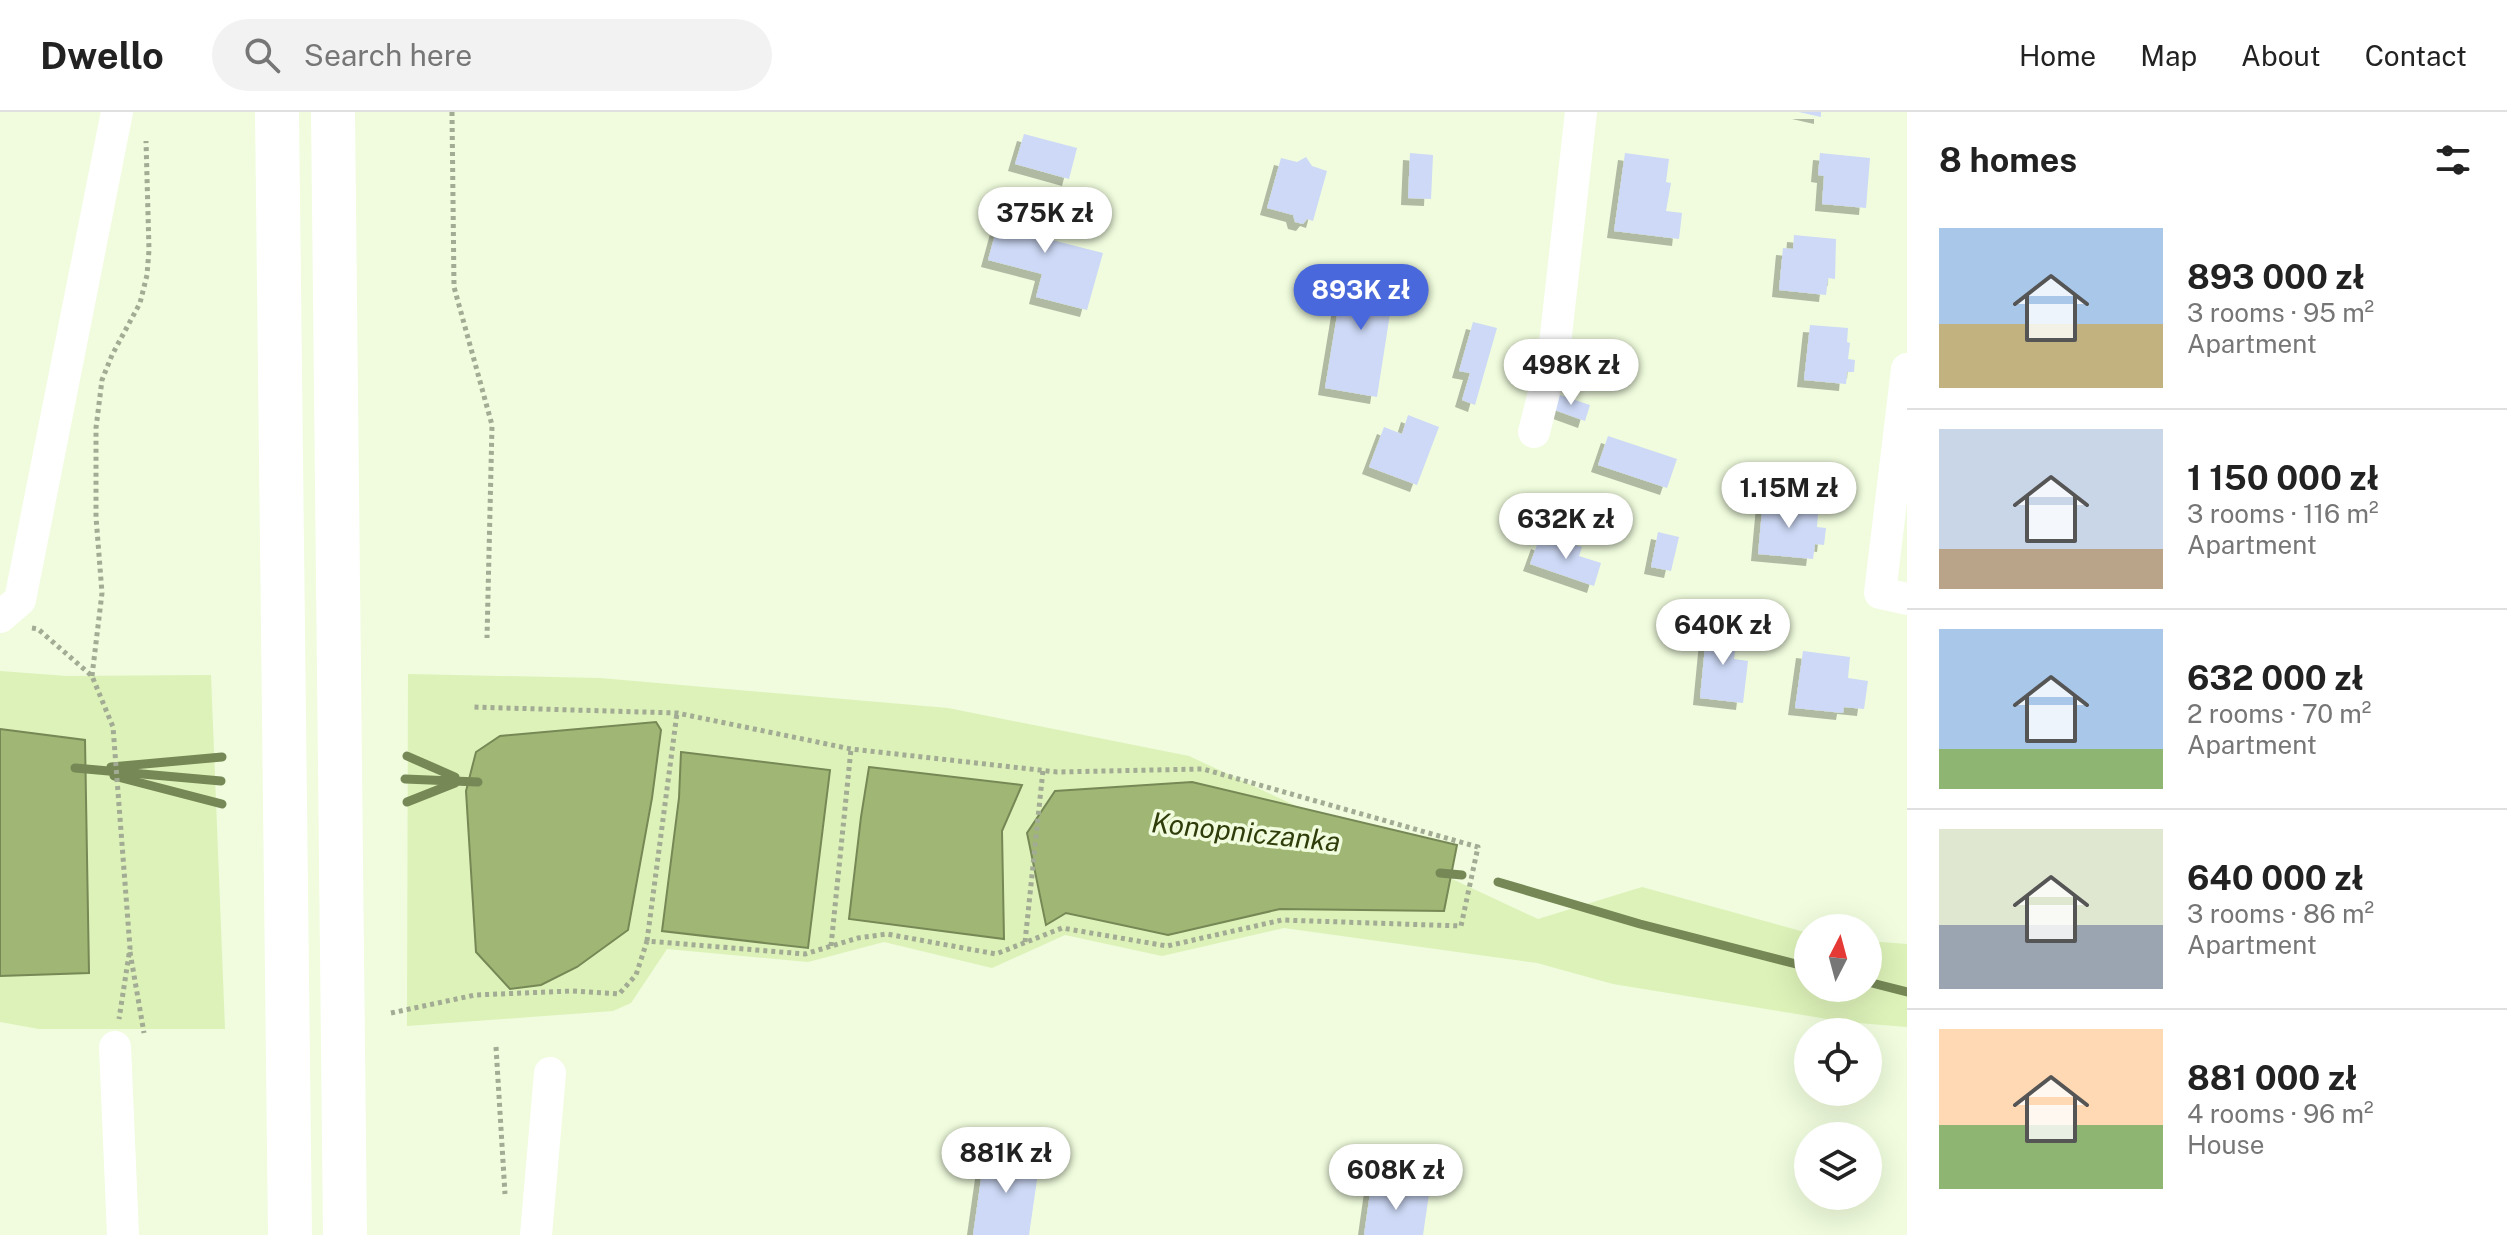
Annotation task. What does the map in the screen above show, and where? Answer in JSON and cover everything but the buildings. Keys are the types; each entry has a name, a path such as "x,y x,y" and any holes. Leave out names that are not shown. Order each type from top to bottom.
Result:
{"highway":[{"path":"277,112 290,1235"},
{"path":"333,112 345,1235"}],"street":[{"path":"13,622 20,600 117,112"},
{"path":"1534,432 1554,353 1581,112"},
{"path":"1907,369 1880,593 1907,599"},
{"path":"115,1047 123,1235"},
{"path":"536,1235 550,1073"}],"path":[{"path":"452,112 454,287 492,425 487,638"},
{"path":"92,676 102,593 96,517 96,428 102,380 140,303 147,275 146,133"},
{"path":"13,622 38,629 92,676 113,727 130,948 115,1047"},
{"path":"471,707 677,713 851,749 1043,770 1203,769 1478,847 1461,926 1282,920 1167,946 1062,928 996,954 887,934 858,938 805,954 647,941"},
{"path":"391,1013 475,995 572,991 619,994 636,975 647,941 677,713"},
{"path":"831,946 851,749"},
{"path":"1025,942 1043,770"},
{"path":"496,1047 505,1206"}],"shaded area":[{"path":"0,671 67,676 211,675 225,1029 39,1029 0,1022"},
{"path":"408,674 600,678 948,708 1189,756 1538,919 1642,887 1794,929 1794,1002 1882,1002 1882,942 1907,944 1907,1027 1882,1025 1882,1018 1821,1018 1613,984 1537,963 1284,928 1162,956 1065,935 992,968 884,942 808,962 667,949 631,1003 613,1011 407,1026"}],"water":[{"path":"656,722 661,730 652,798 628,930 577,967 541,985 510,989 476,952 466,791 476,752 500,736"},
{"path":"0,729 85,740 89,973 0,976"},
{"path":"681,752 830,770 808,948 662,931 679,798"},
{"path":"869,767 1022,785 1002,831 1004,939 849,919"},
{"path":"1192,782 1457,845 1444,911 1280,909 1168,935 1066,913 1046,925 1027,833 1055,791"}],"waterway":[{"path":"407,756 455,777"},
{"path":"111,767 222,757"},
{"path":"75,768 221,781"},
{"path":"114,776 222,804"},
{"path":"405,779 478,782"},
{"path":"407,802 455,783"},
{"name":"Konopniczanka","path":"1440,873 1462,875"},
{"name":"Konopniczanka","path":"1498,882 1640,924 1794,963"},
{"name":"Konopniczanka","path":"1882,986 1907,992"}]}
